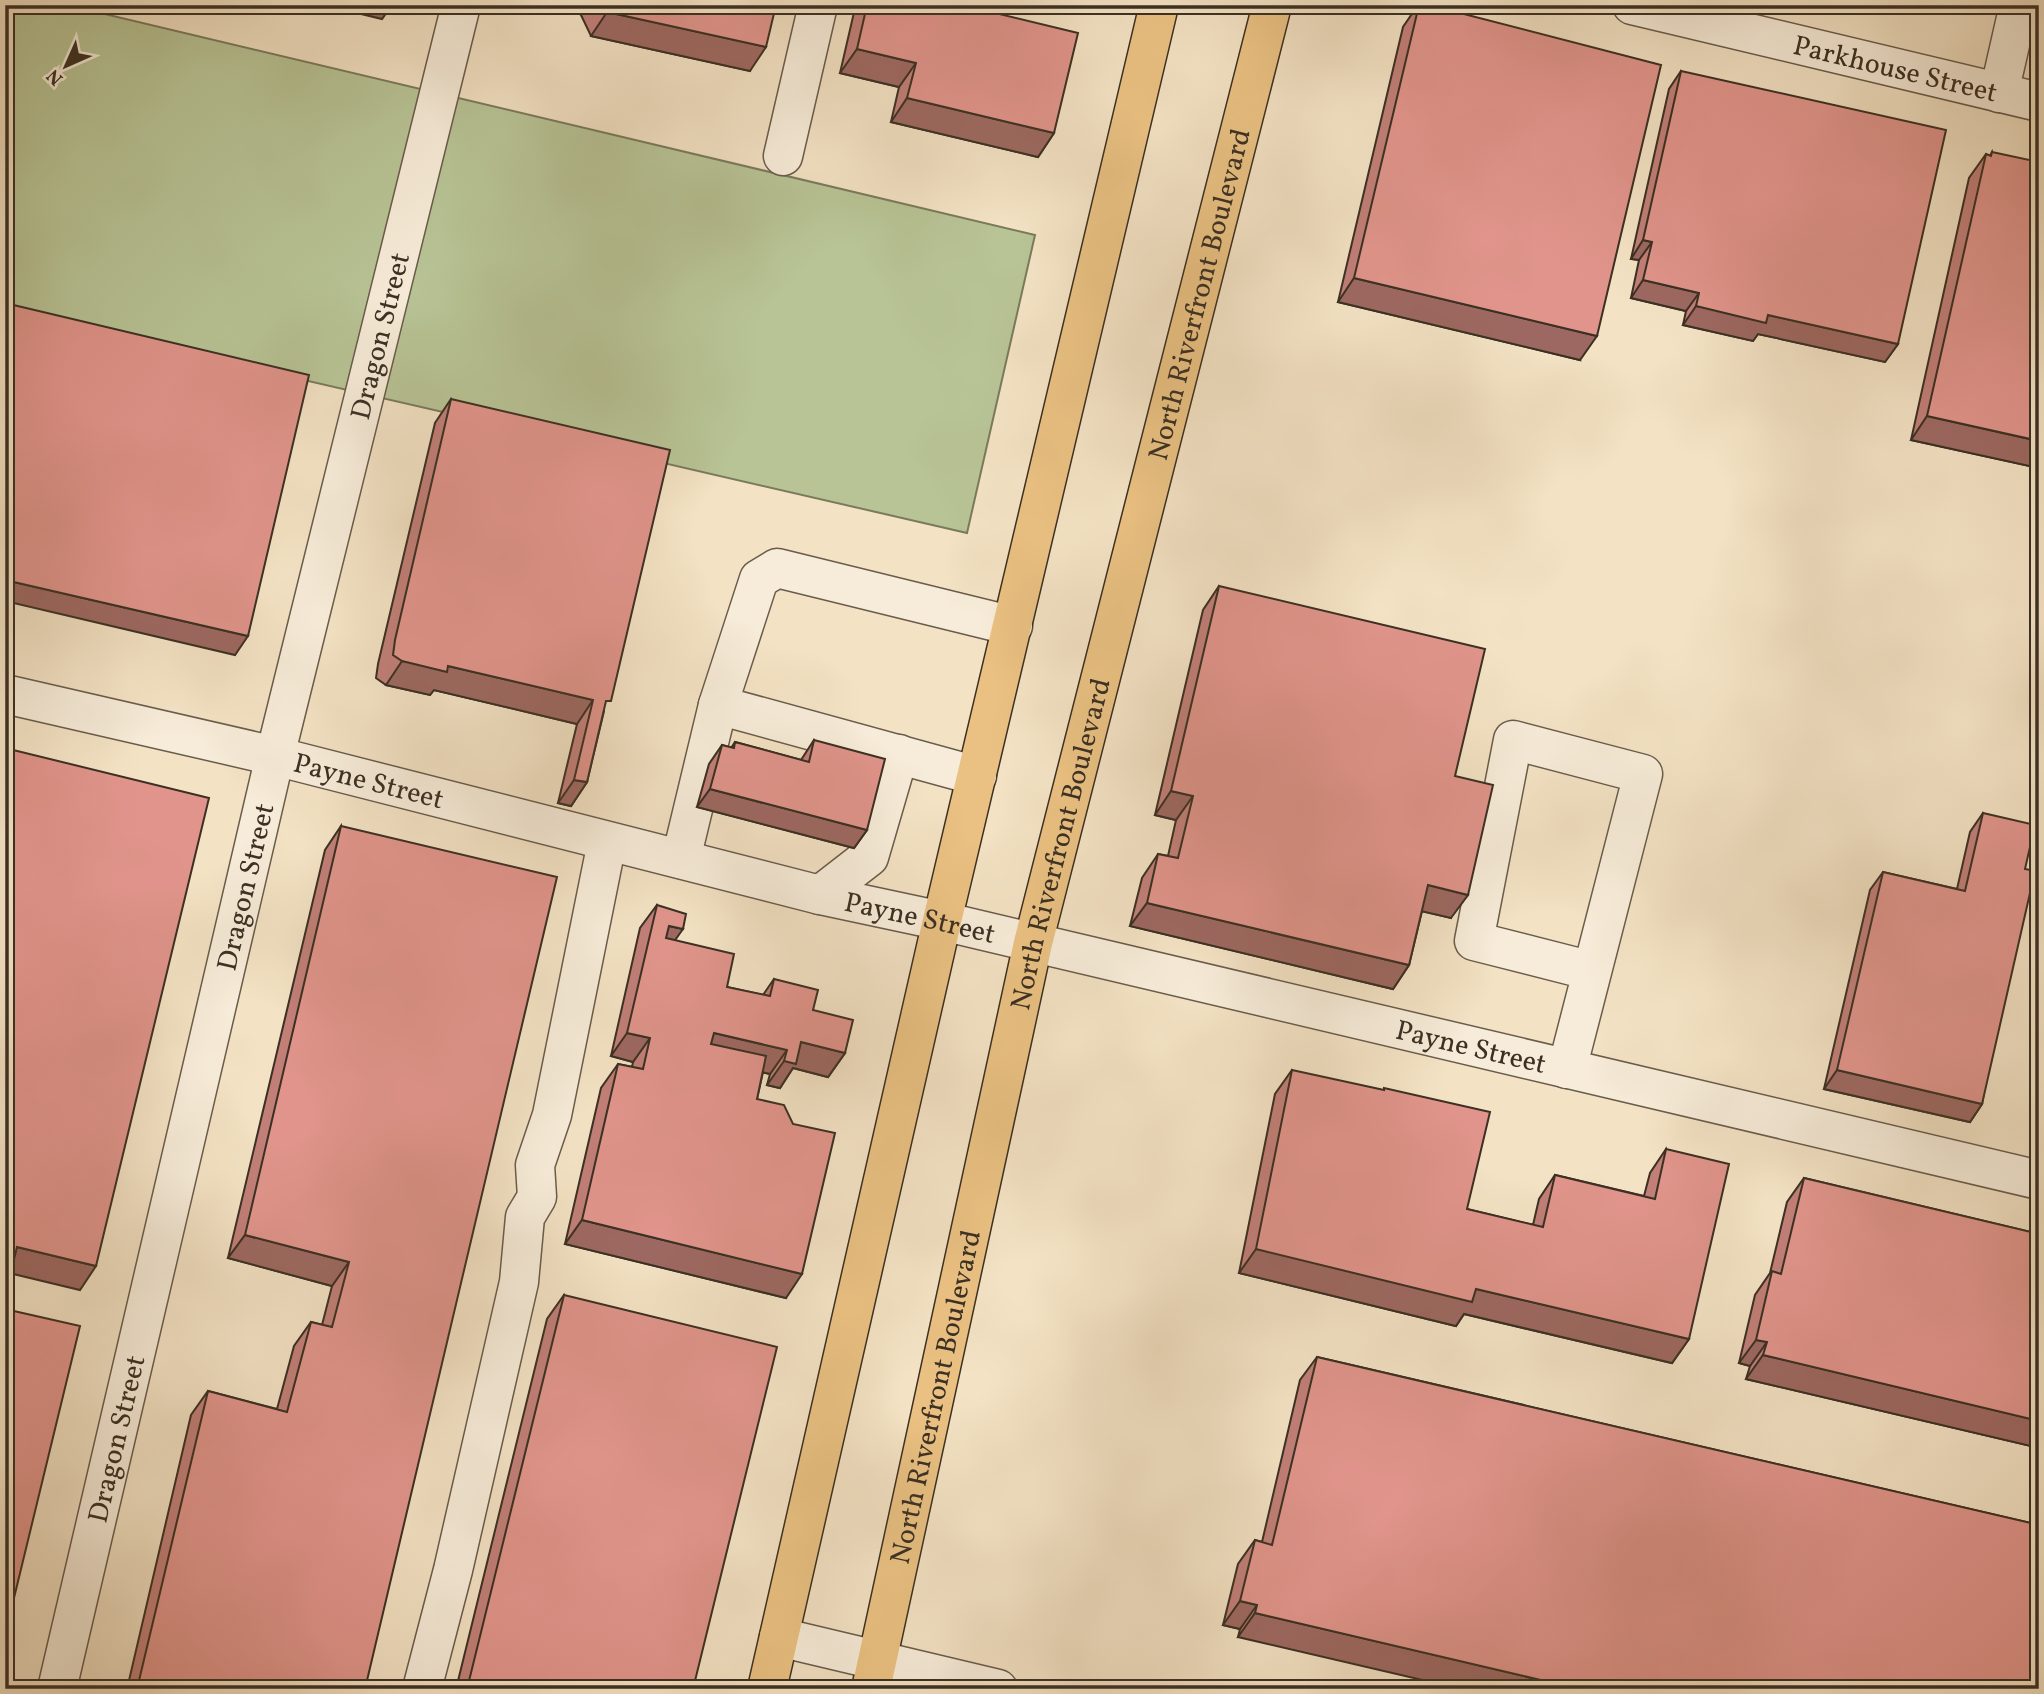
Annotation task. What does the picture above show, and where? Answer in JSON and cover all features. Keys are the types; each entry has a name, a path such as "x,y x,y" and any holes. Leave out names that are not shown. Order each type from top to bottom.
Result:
{"main road":[{"path":"766,1689 942,921 1159,5"},
{"name":"North Riverfront Boulevard","path":"874,1675 1033,943 1272,5"}],"street":[{"name":"Dragon Street","path":"57,1689 275,756 461,5"},
{"path":"783,156 818,5"},
{"name":"Parkhouse Street","path":"1632,5 2039,102"},
{"path":"1999,93 2019,5"},
{"path":"681,859 718,705 759,579 777,568 1013,626"},
{"name":"Payne Street","path":"5,694 275,756 820,895 2038,1176"},
{"path":"718,705 977,776"},
{"path":"1567,1069 1643,774 1513,740 1474,941 1592,971"},
{"path":"820,895 869,857 899,754"},
{"path":"422,1689 453,1570 519,1282 525,1217 537,1196 536,1165 552,1115 607,842"},
{"path":"779,1637 874,1675 998,1689"}],"green space":[{"path":"5,5 67,5 1035,235 967,533 5,311"}],"building":[{"path":"604,5 776,5 766,47 607,12"},
{"path":"867,5 962,5 1078,33 1054,133 907,98 916,63 857,49"},
{"path":"1419,5 1429,5 1661,65 1597,336 1354,278"},
{"path":"1681,71 1946,130 1898,344 1768,315 1766,323 1696,306 1699,293 1643,280 1652,242 1643,240"},
{"path":"1992,152 2039,162 2039,441 1927,416 1986,154 1991,156"},
{"path":"5,303 309,375 248,636 5,580"},
{"path":"451,399 670,450 611,701 606,701 587,782 574,780 593,700 448,666 447,672 402,661 393,655"},
{"path":"1219,586 1485,649 1455,776 1493,785 1468,895 1428,885 1409,965 1147,903 1158,854 1178,858 1193,796 1171,791"},
{"path":"814,740 885,759 867,830 710,789 722,745 734,748 735,742 809,762"},
{"path":"5,748 209,798 96,1266 17,1247 5,1296"},
{"path":"1983,813 2035,825 2025,869 2035,871 1982,1104 1837,1070 1883,872 1965,891"},
{"path":"341,826 557,877 365,1689 137,1689 208,1391 287,1412 311,1322 332,1327 349,1262 245,1235"},
{"path":"657,905 686,914 683,929 669,926 666,938 734,954 727,987 770,996 774,979 818,990 813,1010 853,1020 845,1053 801,1042 796,1064 784,1061 787,1050 714,1033 711,1044 766,1056 757,1099 784,1105 793,1124 835,1133 802,1274 582,1220 618,1064 643,1069 650,1038 627,1033"},
{"path":"1292,1070 1490,1112 1467,1209 1543,1227 1555,1175 1655,1199 1666,1149 1729,1164 1689,1339 1476,1289 1472,1302 1256,1249"},
{"path":"1804,1178 2039,1234 2039,1421 1763,1355 1767,1342 1756,1340 1772,1271 1781,1274"},
{"path":"564,1295 777,1347 693,1689 484,1689 468,1685"},
{"path":"5,1309 80,1326 5,1635"},
{"path":"1317,1357 2039,1525 2039,1689 1579,1689 1255,1613 1257,1605 1240,1601 1255,1540 1272,1545"}]}
